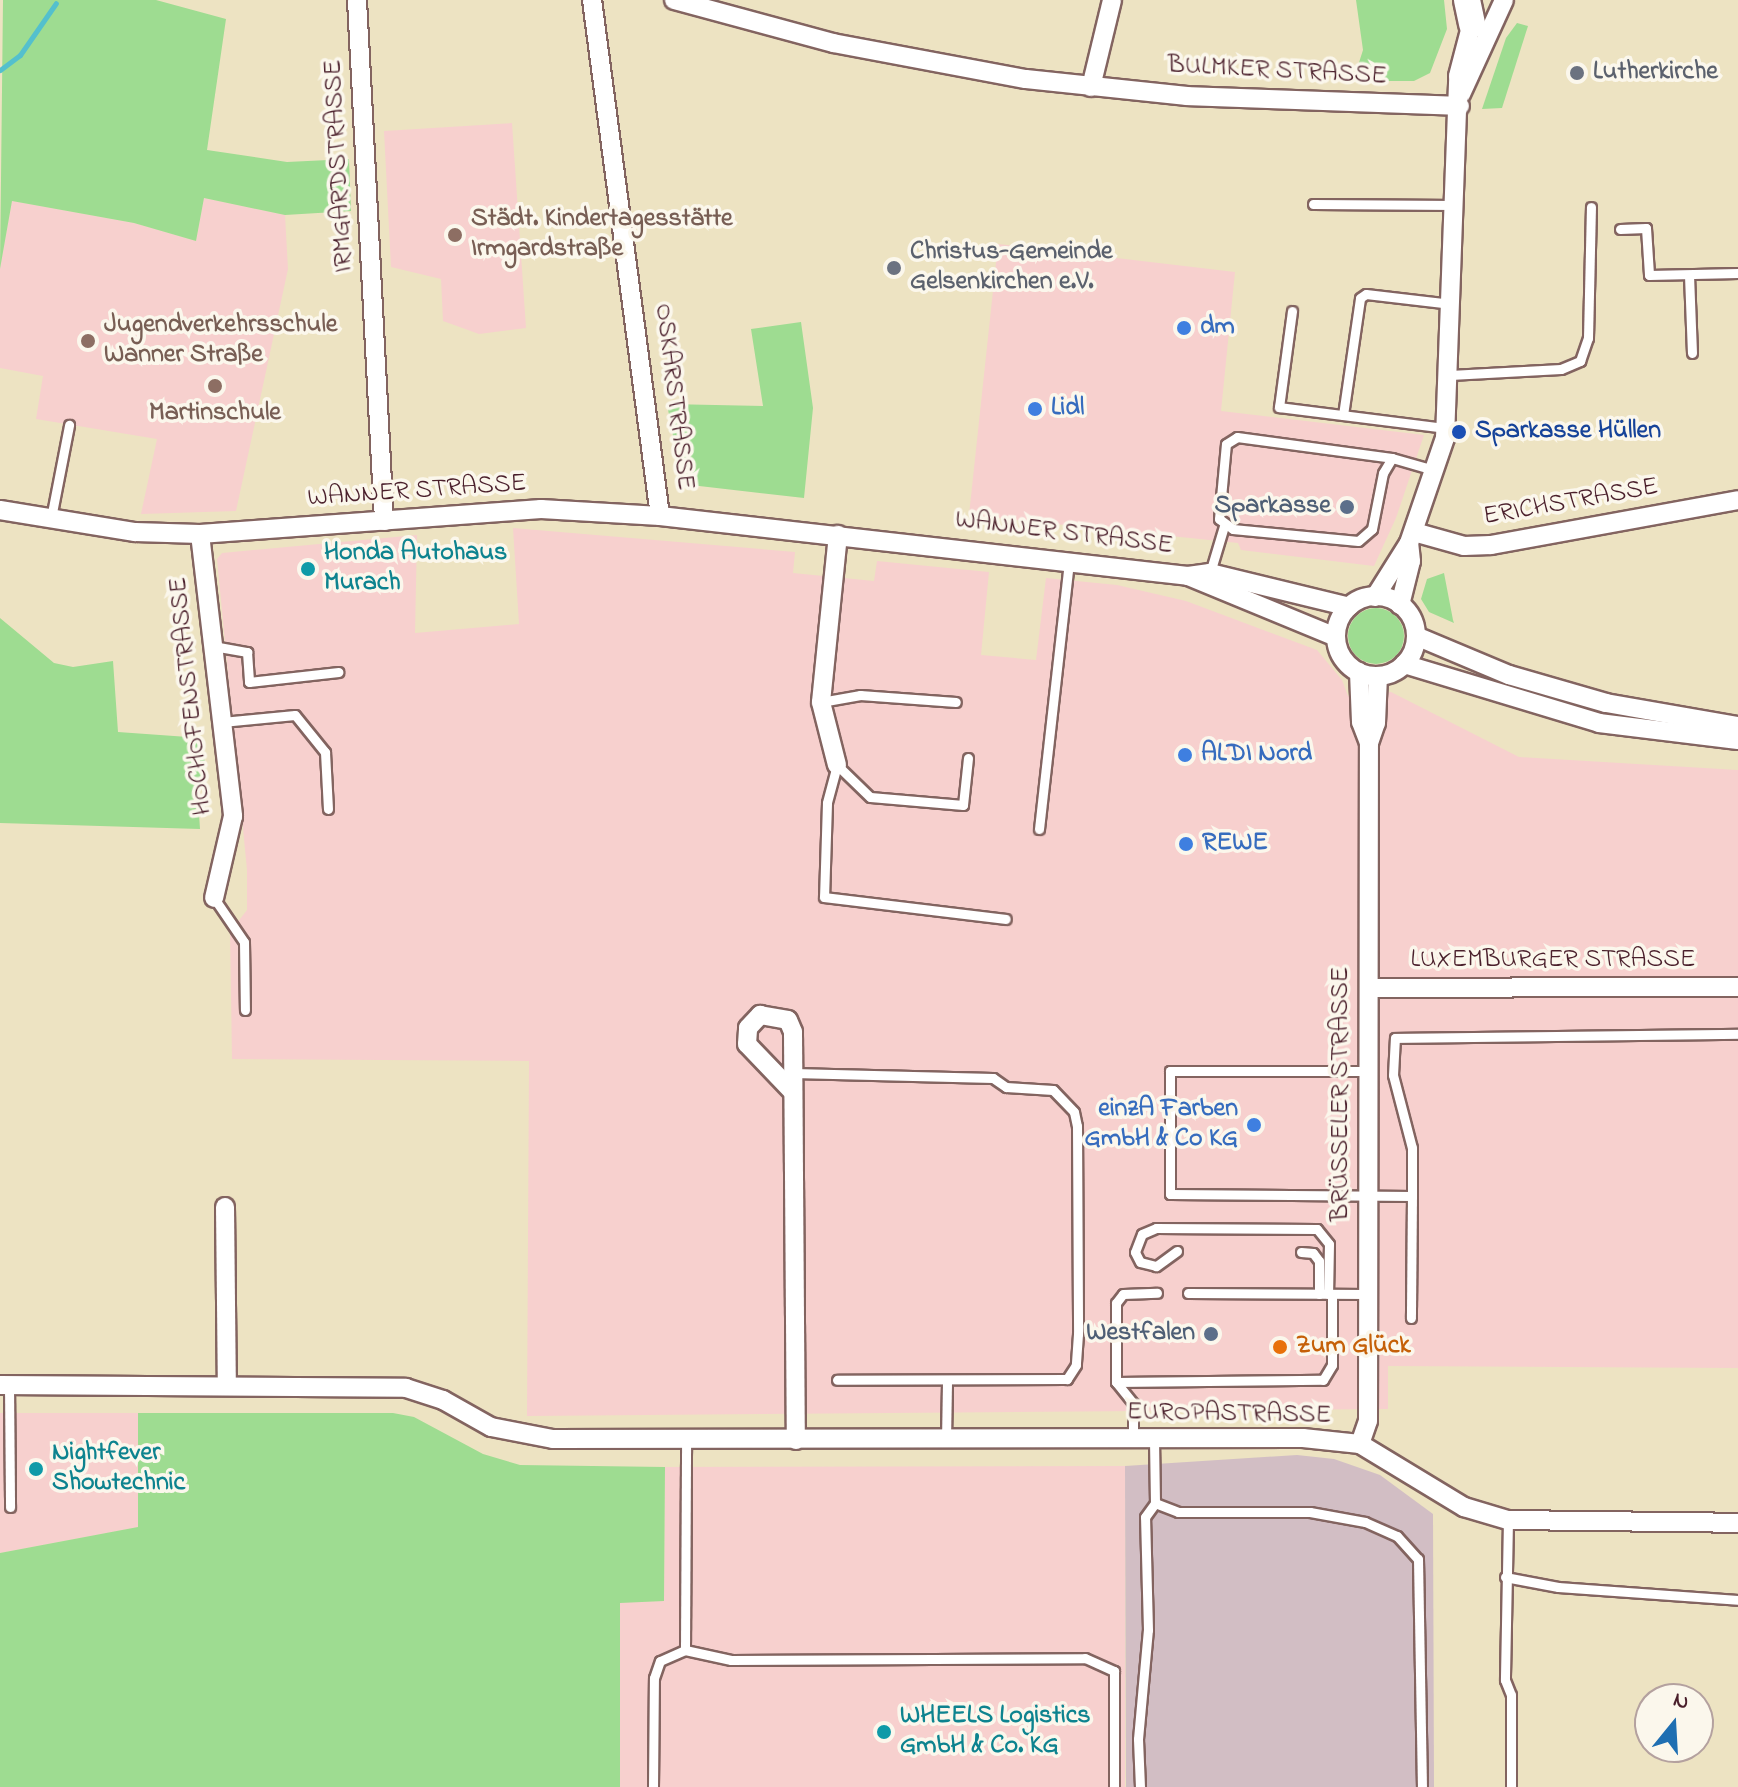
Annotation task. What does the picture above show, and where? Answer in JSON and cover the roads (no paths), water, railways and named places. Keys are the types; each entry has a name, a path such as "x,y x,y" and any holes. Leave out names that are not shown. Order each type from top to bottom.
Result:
{"street":[{"name":"IRMGARDSTRASSE","path":"357,0 384,521"},
{"name":"OSKARSTRASSE","path":"592,0 660,516"},
{"name":"BULMKER STRASSE","path":"674,0 902,58 1091,87 1255,100 1461,100"},
{"path":"1091,87 1112,0"},
{"path":"1461,100 1504,0"},
{"path":"1473,8 1458,76 1461,100 1450,375 1446,428 1438,471 1412,538 1375,597 1349,607 1336,637 1343,658 1359,672 1378,676 1404,664 1599,723 1738,740"},
{"name":"ERICHSTRASSE","path":"1412,538 1464,546 1491,545 1738,500"},
{"name":"WANNER STRASSE","path":"0,510 135,532 200,534 541,509 660,516 1069,559 1188,576 1349,607"},
{"name":"HOCHOFENSTRASSE","path":"200,534 233,816 214,898"},
{"path":"837,765 821,702 838,535"},
{"path":"1412,538 1411,561 1400,605 1416,636 1509,675 1606,703 1738,726"},
{"name":"WANNER STRASSE","path":"1208,580 1336,637"},
{"path":"1375,597 1400,605"},
{"path":"1404,664 1416,636"},
{"name":"BRÜSSELER STRASSE","path":"1359,672 1361,722 1369,743"},
{"name":"BRÜSSELER STRASSE","path":"1360,1444 1368,1421 1369,743 1376,723 1378,676"},
{"name":"LUXEMBURGER STRASSE","path":"1369,988 1738,987"},
{"path":"793,1092 747,1044 748,1028 760,1015 788,1020 793,1032 796,1440"},
{"path":"225,1207 227,1385"},
{"name":"EUROPASTRASSE","path":"5,1385 406,1388 522,1437 686,1440 1303,1438 1360,1444 1464,1507 1508,1520 1738,1523"}],"lane":[{"path":"1313,204 1455,205"},
{"path":"1450,375 1561,369 1580,361 1588,338 1591,207"},
{"path":"1620,229 1646,228 1649,275 1738,273"},
{"path":"1689,275 1692,353"},
{"path":"1343,415 1360,298 1366,294 1452,304"},
{"path":"1292,311 1279,407 1446,428"},
{"path":"51,518 69,425"},
{"path":"1208,580 1224,526 1217,510 1226,444 1237,437 1392,458 1438,471"},
{"path":"1224,526 1358,541 1372,529 1383,473 1392,458"},
{"path":"1039,829 1069,559"},
{"path":"213,646 247,652 249,682 338,672"},
{"path":"821,702 860,695 956,702"},
{"path":"222,722 295,715 325,752 328,809"},
{"path":"968,758 963,805 870,797 837,765 827,803 824,897 1006,919"},
{"path":"214,898 244,942 245,1010"},
{"path":"1411,1318 1412,1148 1393,1075 1395,1038 1738,1034"},
{"path":"1369,1071 1170,1071 1170,1194 1412,1196"},
{"path":"793,1073 993,1078 1006,1087 1053,1090 1074,1112 1076,1365 1067,1379 837,1380"},
{"path":"1177,1251 1156,1266 1140,1262 1135,1252 1142,1234 1156,1228 1317,1229 1329,1244 1326,1294"},
{"path":"1116,1382 1323,1380 1332,1365 1326,1294 1319,1261 1313,1253 1301,1252"},
{"path":"1133,1440 1133,1403 1116,1382 1118,1298 1157,1293"},
{"path":"1188,1293 1367,1294"},
{"path":"946,1440 947,1380"},
{"path":"5,1385 10,1507"},
{"path":"685,1650 686,1440"},
{"path":"1140,1787 1138,1739 1148,1630 1145,1517 1155,1503 1154,1440"},
{"path":"1155,1503 1178,1512 1310,1512 1365,1522 1397,1536 1418,1559 1422,1787"},
{"path":"1508,1520 1505,1577 1511,1787"},
{"path":"1505,1577 1558,1587 1738,1600"},
{"path":"653,1787 654,1678 660,1661 685,1650 731,1660 1085,1658 1114,1671 1114,1787"}],"waterway":[{"path":"0,70 20,55 56,3"}],"place":[{"name":"Lutherkirche","path":"1577,73"},
{"name":"Städt. Kindertagesstätte Irmgardstraße","path":"455,235"},
{"name":"Christus-Gemeinde Gelsenkirchen e.V.","path":"894,268"},
{"name":"dm","path":"1184,328"},
{"name":"Jugendverkehrsschule Wanner Straße","path":"88,341"},
{"name":"Martinschule","path":"215,386"},
{"name":"Lidl","path":"1035,409"},
{"name":"Sparkasse Hüllen","path":"1459,432"},
{"name":"Sparkasse","path":"1347,507"},
{"name":"Honda Autohaus Murach","path":"308,569"},
{"name":"ALDI Nord","path":"1185,755"},
{"name":"REWE","path":"1186,844"},
{"name":"einzA Farben GmbH & Co KG","path":"1254,1125"},
{"name":"Westfalen","path":"1211,1334"},
{"name":"Zum Glück","path":"1280,1347"},
{"name":"Nightfever Showtechnic","path":"36,1469"},
{"name":"WHEELS Logistics GmbH & Co. KG","path":"884,1732"}]}
